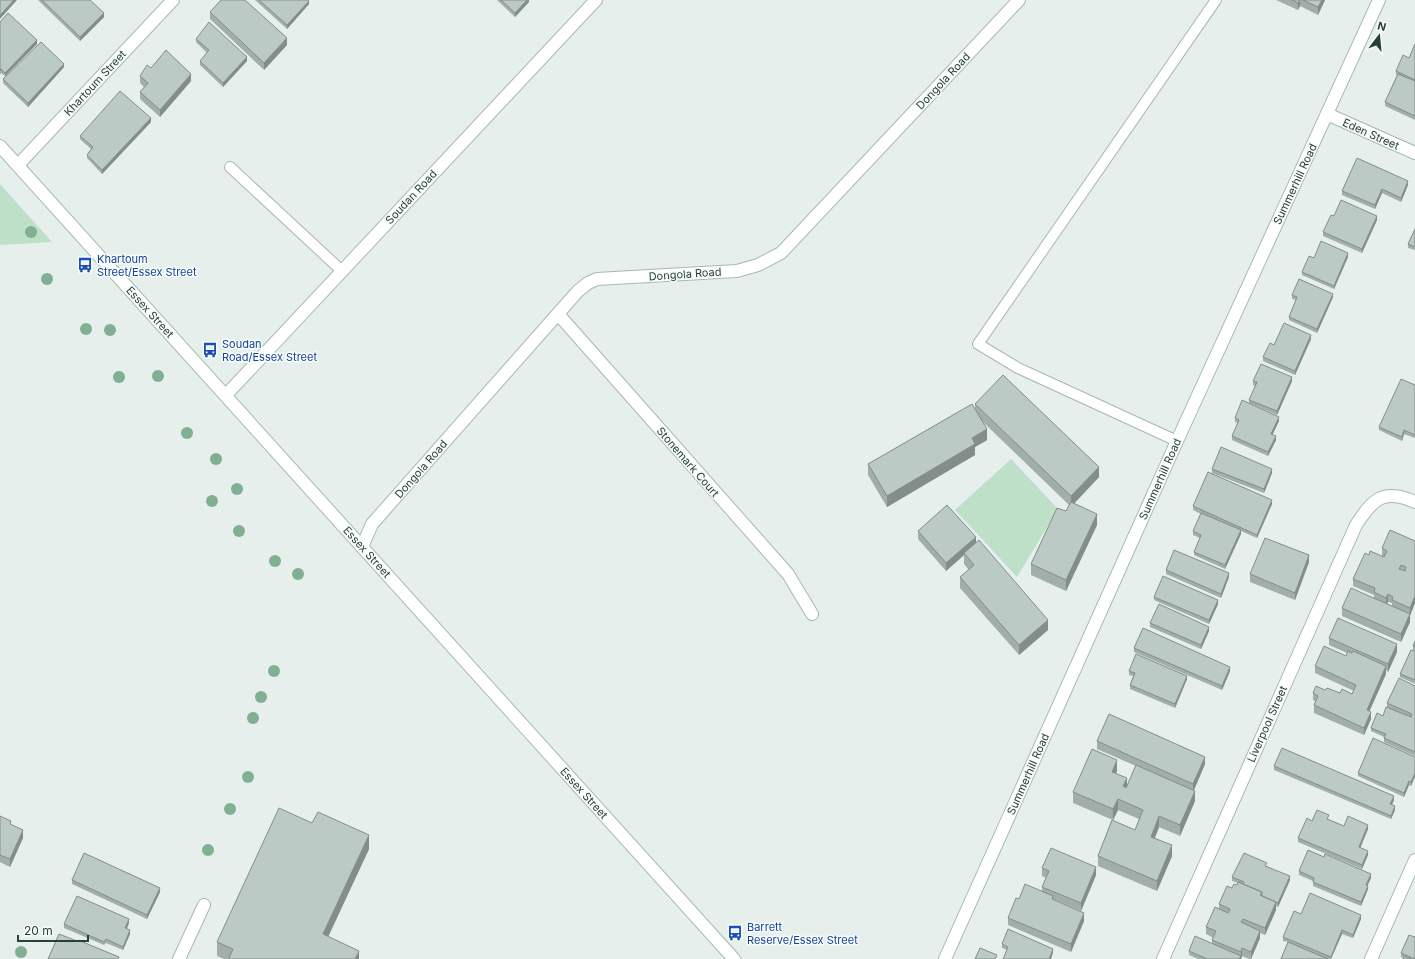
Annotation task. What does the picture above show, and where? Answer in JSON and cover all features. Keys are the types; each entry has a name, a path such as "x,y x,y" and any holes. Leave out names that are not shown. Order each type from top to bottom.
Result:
{"street":[{"name":"Khartoum Street","path":"18,165 173,0"},
{"name":"Soudan Road","path":"226,395 596,0"},
{"name":"Dongola Road","path":"362,547 372,524 578,291 597,279 737,271 758,266 781,253 1019,0"},
{"name":"Summerhill Road","path":"945,959 1177,441 1379,0"},
{"name":"Eden Street","path":"1327,114 1415,153"},
{"name":"Essex Street","path":"0,146 734,959"},
{"name":"Stonemark Court","path":"558,314 788,574 812,614"},
{"name":"Liverpool Street","path":"1163,959 1356,525 1374,500 1382,496 1395,496 1415,502"},
{"path":"1371,959 1415,860"},
{"path":"179,959 204,905"}],"lane":[{"path":"1177,441 1018,368 978,344 1216,0"},
{"path":"230,166 342,271"}],"green space":[{"path":"0,184 52,242 0,245"},
{"path":"1011,459 1058,509 1017,577 955,510"}],"building":[{"path":"0,0 14,0 0,15"},
{"path":"42,0 90,0 104,13 80,37"},
{"path":"221,0 245,0 287,38 264,63 210,12"},
{"path":"259,0 308,0 309,1 287,25"},
{"path":"501,0 527,0 515,13"},
{"path":"1292,0 1300,0 1298,3"},
{"path":"1303,0 1322,0 1318,7"},
{"path":"8,13 37,40 5,73 1,69 0,71 0,22"},
{"path":"209,22 247,57 223,83 200,61 209,50 196,39"},
{"path":"41,42 64,64 28,103 3,79"},
{"path":"1415,44 1415,80 1396,71 1403,55 1409,58"},
{"path":"166,50 191,74 160,110 140,92 148,83 140,76 147,65 151,68"},
{"path":"1398,74 1415,81 1415,116 1385,102"},
{"path":"120,91 151,118 102,170 87,155 93,147 80,136"},
{"path":"1357,158 1408,181 1401,198 1382,189 1375,205 1342,191"},
{"path":"1341,200 1377,216 1362,249 1323,232 1331,215 1334,216"},
{"path":"1415,229 1415,247 1408,244"},
{"path":"1321,241 1348,253 1334,286 1302,272 1309,256 1314,258"},
{"path":"1299,279 1333,294 1317,329 1289,317 1297,297 1292,295"},
{"path":"1284,323 1311,335 1295,371 1263,357 1270,343 1274,345"},
{"path":"1261,364 1292,377 1277,411 1249,400 1257,382 1253,381"},
{"path":"1003,375 1099,467 1071,496 975,404"},
{"path":"1401,379 1415,385 1415,435 1404,430 1402,437 1379,427"},
{"path":"1242,400 1279,417 1271,434 1276,436 1268,452 1232,436 1239,420 1235,418"},
{"path":"972,404 987,429 972,438 975,444 887,496 868,464"},
{"path":"1221,447 1272,469 1264,489 1212,469"},
{"path":"1208,472 1272,500 1257,535 1193,506"},
{"path":"1071,502 1097,514 1066,580 1031,564 1057,508 1066,511"},
{"path":"947,505 976,537 946,563 918,531"},
{"path":"1201,513 1241,530 1225,565 1194,552 1201,535 1193,531"},
{"path":"1390,530 1415,541 1415,596 1410,608 1392,600 1393,597 1388,594 1386,598 1374,592 1375,588 1353,579 1365,553 1369,555 1370,551 1384,557 1387,551 1382,548","holes":["1401,565 1406,567 1405,571 1399,569"]},
{"path":"1265,538 1309,555 1295,593 1250,574"},
{"path":"979,540 1048,620 1019,645 960,577 974,565 964,553"},
{"path":"1174,550 1229,573 1221,594 1166,570"},
{"path":"1163,576 1218,600 1209,620 1154,597"},
{"path":"1351,588 1410,614 1401,634 1342,608"},
{"path":"1159,604 1209,627 1201,645 1150,623"},
{"path":"1338,618 1397,644 1388,664 1329,638"},
{"path":"1143,628 1230,667 1222,686 1134,648"},
{"path":"1324,646 1346,656 1348,651 1352,653 1353,651 1386,666 1367,710 1371,712 1364,728 1314,705 1318,696 1313,693 1316,686 1325,690 1327,688 1340,693 1342,689 1352,694 1356,685 1315,666"},
{"path":"1411,650 1415,651 1415,680 1400,674"},
{"path":"1136,654 1187,676 1175,704 1130,685 1135,673 1129,671"},
{"path":"1399,678 1415,686 1415,752 1384,738 1386,734 1371,728 1377,713 1383,716 1386,707 1411,717 1412,714 1387,703"},
{"path":"1109,714 1205,757 1193,784 1097,741"},
{"path":"1373,738 1415,757 1415,773 1411,782 1409,781 1404,793 1358,773"},
{"path":"1282,748 1394,796 1390,804 1395,806 1391,816 1274,766"},
{"path":"1092,749 1117,760 1112,772 1127,778 1123,786 1126,788 1136,765 1195,791 1180,825 1159,816 1151,837 1172,845 1157,881 1098,856 1112,820 1135,830 1143,810 1118,799 1113,809 1073,792"},
{"path":"279,808 312,823 318,812 369,835 323,934 359,951 355,959 230,959 229,958 233,949 217,942"},
{"path":"1317,810 1329,815 1327,819 1344,826 1348,816 1368,825 1359,847 1368,851 1362,865 1298,838 1307,818 1312,821"},
{"path":"0,816 11,821 10,824 23,830 10,859 0,855"},
{"path":"1051,848 1096,867 1081,903 1042,887 1049,871 1042,868"},
{"path":"1308,850 1324,857 1325,854 1371,874 1366,885 1368,886 1361,902 1313,882 1314,878 1299,871"},
{"path":"84,853 160,888 147,915 72,880"},
{"path":"1244,853 1267,863 1265,866 1290,876 1278,903 1262,896 1262,892 1243,884 1244,882 1232,877"},
{"path":"1238,882 1262,892 1260,895 1276,902 1265,928 1243,919 1241,922 1260,931 1251,952 1242,948 1241,952 1212,940 1216,931 1206,927 1215,907 1228,913 1230,909 1219,904 1227,886 1232,888 1234,884 1237,885"},
{"path":"1025,884 1053,896 1052,899 1084,913 1071,944 1008,918 1016,898 1019,899"},
{"path":"1310,893 1361,915 1353,935 1342,930 1331,957 1283,937 1294,911 1301,914"},
{"path":"77,896 129,919 125,928 130,930 123,947 106,939 104,942 64,924"},
{"path":"1008,929 1053,949 1049,959 1003,959 1008,947 1002,944"},
{"path":"59,934 119,957 118,959 48,959"},
{"path":"1409,935 1415,937 1415,959 1401,953"},
{"path":"1195,936 1241,956 1239,959 1207,959 1189,951"},
{"path":"1288,942 1328,959 1281,959"},
{"path":"980,948 997,955 995,959 975,959"},
{"path":"1404,956 1411,959 1403,959"}],"place":[{"name":"Khartoum Street/Essex Street","path":"85,265"},
{"name":"Soudan Road/Essex Street","path":"210,350"},
{"name":"Barrett Reserve/Essex Street","path":"735,933"}]}
